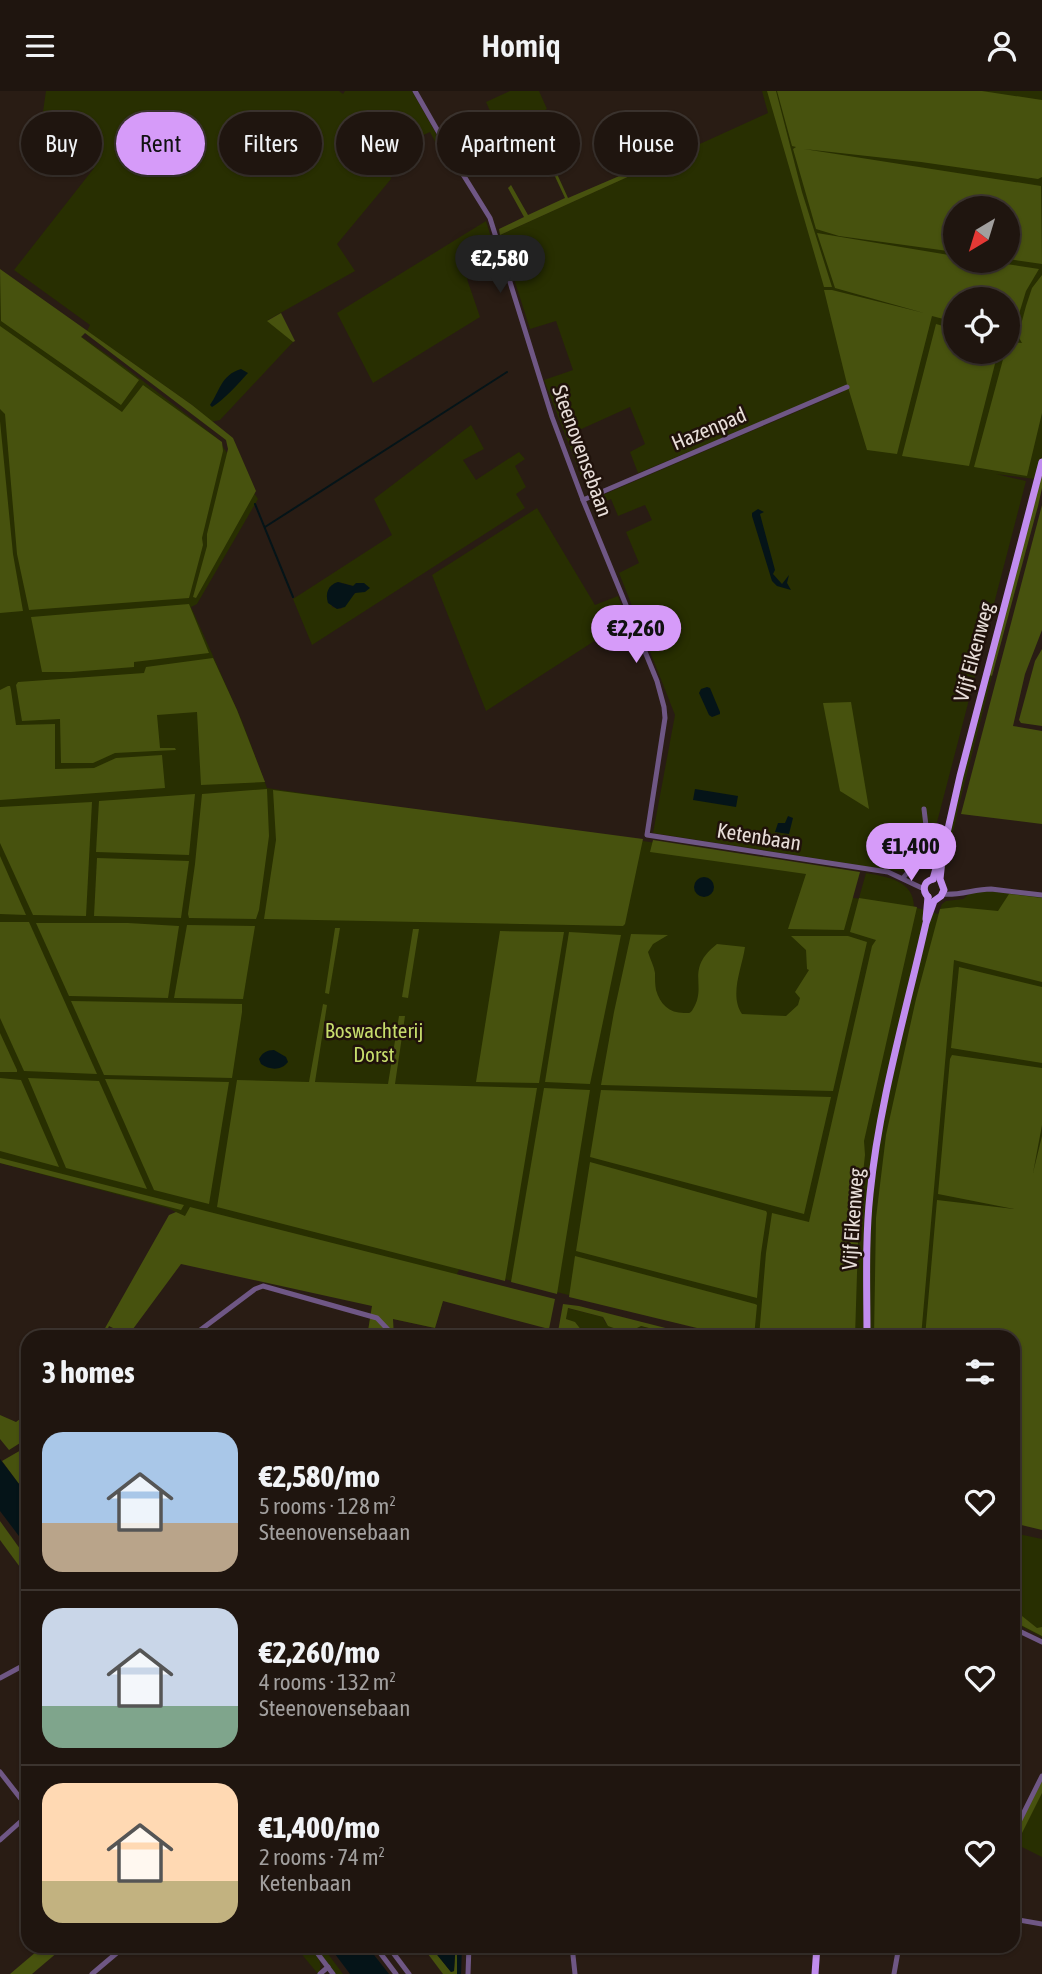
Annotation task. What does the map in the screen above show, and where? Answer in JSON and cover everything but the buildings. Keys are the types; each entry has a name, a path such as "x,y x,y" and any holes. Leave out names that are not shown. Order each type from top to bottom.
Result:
{"main road":[{"name":"Vijf Eikenweg","path":"865,1330 867,1233 873,1167 888,1088 960,776 1042,462"},
{"path":"813,1974 816,1953"}],"street":[{"name":"Steenovensebaan","path":"415,91 490,218 541,384 583,500 657,681 665,718 647,835"},
{"name":"Hazenpad","path":"583,500 847,387"},
{"path":"904,879 925,852 927,834 924,810"},
{"name":"Ketenbaan","path":"647,835 888,873 954,896 991,889 1042,895"},
{"path":"200,1330 255,1289 263,1286 377,1318 388,1330"},
{"path":"1020,1631 1042,1642"},
{"path":"0,1678 21,1667"},
{"path":"0,1772 21,1799"},
{"path":"1020,1820 1042,1776"},
{"path":"0,1840 21,1821"},
{"path":"1020,1920 1042,1924"},
{"path":"92,1974 117,1953"},
{"path":"317,1953 330,1972 320,1974"},
{"path":"380,1953 396,1974"},
{"path":"393,1953 409,1974"},
{"path":"468,1974 470,1953"},
{"path":"573,1953 575,1974"},
{"path":"894,1974 898,1953"}],"green space":[{"path":"46,91 339,91 343,94 345,91 412,91 437,135 437,145 430,132 423,135 423,112 336,112 336,175 390,175 391,179 337,244 355,271 268,320 293,342 220,420 211,422 192,405 87,331 90,325 14,270 89,175 102,175 102,112 43,112"},
{"path":"510,91 539,91 547,109 541,112 491,112 486,102"},
{"path":"762,91 1042,91 1042,480 996,474 1026,481 929,853 903,872 653,833 675,715 619,573 639,563 626,532 652,520 645,505 618,516 611,499 593,507 591,500 843,392 842,389 638,473 630,452 645,444 630,407 577,431 589,466 582,478 544,380 573,370 556,321 530,329 500,235 632,175 698,175 698,145 768,113"},
{"path":"767,91 776,91 802,192 832,287 824,287"},
{"path":"777,91 982,91 1042,100 1042,177 1038,179 804,149 1041,186 1042,264 1020,261 1020,196 943,196 943,250 839,236 816,229 793,149 796,147 792,146"},
{"path":"554,175 558,175 568,198 622,175 632,175 500,235 499,229 524,217 508,188 511,185 528,215 565,198"},
{"path":"486,221 498,260 467,279 480,317 373,383 337,313"},
{"path":"817,233 943,254 943,273 1020,273 1020,266 1039,269 1026,291 1020,311 1020,287 943,287 943,319 932,316 897,454 867,450 847,384 824,290 924,313 835,288"},
{"path":"0,269 192,405 233,438 256,491 196,598 193,597 228,449 226,440 85,333 81,337 139,380 121,405 1,321"},
{"path":"1042,275 1042,413 1027,476 974,467 1002,364 1020,364 1020,328 1032,288"},
{"name":"Boswachterij Dorst","path":"0,279 126,368 217,438 258,499 197,604 191,607 242,721 267,788 857,872 850,895 854,898 862,899 859,898 866,873 898,881 909,891 914,907 938,914 946,901 963,899 969,894 985,891 1042,896 1042,1527 1020,1383 1020,1330 710,1330 460,1268 443,1301 435,1328 393,1319 377,1330 368,1330 372,1306 168,1208 0,1163"},
{"path":"281,313 295,341 293,342 267,321"},
{"path":"936,324 943,326 943,364 995,364 969,466 902,456"},
{"path":"0,326 122,412 143,385 222,442 223,451 189,598 29,610 17,554 5,414 0,409"},
{"path":"0,421 13,554 23,611 0,613"},
{"path":"471,425 484,449 463,460 476,480 519,452 525,459 515,466 526,487 516,494 525,508 312,645 293,599 392,535 374,499","holes":["338,582 353,586 357,592 341,609 332,607 331,586"]},
{"path":"1042,473 1038,506 992,676 989,675"},
{"path":"1042,505 1042,630 1025,674 1013,726 1042,731 1042,824 961,814"},
{"path":"537,508 595,605 618,596 627,620 486,711 432,575"},
{"path":"189,604 209,653 134,662 134,667 42,672 31,617"},
{"path":"1042,649 1042,726 1021,723 1019,720 1035,661"},
{"path":"213,658 265,782 201,785 197,712 157,715 160,748 176,750 115,753 93,763 61,763 60,719 22,721 16,685 18,682 144,673 146,667"},
{"path":"989,675 992,676 943,869 963,776"},
{"path":"8,686 11,690 16,725 55,724 55,769 94,768 116,758 162,755 165,788 0,800 0,690"},
{"path":"851,702 869,809 840,791 823,703"},
{"path":"267,789 269,836 256,919 189,918 202,794"},
{"path":"273,790 643,839 625,924 264,919 276,840"},
{"path":"195,794 189,855 96,852 99,801"},
{"path":"92,802 86,916 33,915 0,843 0,807"},
{"path":"653,840 860,872 844,930 788,929 806,874 650,852"},
{"path":"0,856 26,915 0,914"},
{"path":"97,858 189,861 181,918 94,916"},
{"path":"1009,894 1042,898 1042,982 954,960 922,1330 874,1330 876,1218 886,1135 916,999 940,909 957,907 998,911"},
{"path":"859,898 917,907 864,1141 855,1330 760,1330 772,1213 809,1222 872,946 876,940 850,932"},
{"path":"0,922 29,922 97,1074 24,1071 0,1018"},
{"path":"36,923 179,926 168,998 69,996"},
{"path":"187,925 255,926 243,999 174,998"},
{"path":"335,928 340,928 329,994 325,993"},
{"path":"413,929 419,929 408,998 402,997"},
{"path":"500,931 564,932 539,1083 476,1082"},
{"path":"569,932 621,935 590,1084 545,1082"},
{"path":"631,934 668,935 653,944 648,952 660,999 666,1007 679,1013 689,1013 693,1009 697,1000 701,962 717,944 745,947 736,990 738,1007 742,1014 786,1016 798,1005 800,998 795,992 809,970 806,950 791,936 848,936 867,942 833,1091 601,1085"},
{"path":"959,967 1042,987 1042,1063 951,1048"},
{"path":"71,1001 242,1004 232,1078 104,1075"},
{"path":"323,1004 327,1005 315,1082 388,1084 399,1016 405,1016 395,1084 537,1088 505,1281 217,1207 237,1080 309,1082"},
{"path":"0,1033 17,1070 17,1072 0,1072"},
{"path":"952,1055 1042,1068 1042,1125 1033,1173 1042,1136 1042,1530 1020,1525 1020,1330 926,1330 937,1200 1014,1209 938,1194"},
{"path":"0,1078 21,1080 59,1167 0,1151"},
{"path":"28,1078 99,1081 147,1189 66,1168"},
{"path":"105,1079 229,1082 209,1204 154,1190"},
{"path":"544,1088 590,1090 557,1294 511,1282"},
{"path":"601,1090 831,1097 804,1214 590,1157"},
{"path":"0,1158 184,1205 181,1210 0,1163"},
{"path":"590,1162 766,1211 757,1298 576,1251"},
{"path":"190,1207 555,1299 549,1329 443,1301 435,1328 393,1319 394,1330 368,1330 372,1306 181,1264 133,1330 117,1330 109,1326 104,1330 169,1215 176,1212 185,1216"},
{"path":"575,1256 755,1304 755,1330 705,1330 569,1297"},
{"path":"563,1304 673,1330 641,1326 633,1330 619,1330 608,1326 603,1317 568,1308 566,1319 575,1322 581,1330 558,1330"},
{"path":"567,1308 603,1317 605,1322 616,1330 580,1330 566,1319"},
{"path":"640,1326 656,1330 633,1330"},
{"path":"0,1415 16,1422 21,1418 21,1442 9,1450 0,1439"},
{"path":"21,1450 21,1487 2,1461"},
{"path":"0,1521 21,1550 21,1568 0,1540"},
{"path":"1020,1534 1042,1539 1042,1637 1020,1626"},
{"path":"1020,1615 1037,1628 1042,1627 1042,1636 1020,1625"},
{"path":"1042,1781 1042,1793 1020,1837 1020,1824"},
{"path":"1042,1784 1042,1857 1020,1846 1020,1830"},
{"path":"35,1953 57,1953 32,1974 10,1974"},
{"path":"301,1953 315,1953 321,1966 318,1974"},
{"path":"320,1953 327,1953 343,1974 336,1974"},
{"path":"427,1953 436,1953 451,1972 454,1971 457,1954 457,1974 443,1974"}],"shaded area":[{"path":"241,369 248,373 212,407 210,405 225,379"},
{"path":"758,509 764,512 760,514 775,570 773,574 782,584 789,575 787,583 791,590 777,586 772,581 752,516"},
{"path":"338,582 353,586 356,583 364,583 370,588 365,592 355,593 345,607 337,609 328,603 327,596 330,587"},
{"path":"707,687 710,688 720,712 712,717 699,693"},
{"path":"695,789 738,796 736,807 693,800"},
{"path":"788,816 793,818 789,834 775,832 778,823 785,823"},
{"path":"704,877 711,880 714,887 711,894 704,897 697,894 694,887 697,880"},
{"path":"274,1050 286,1057 288,1062 275,1069 261,1064 259,1059 262,1055"},
{"path":"0,1459 21,1487 21,1539 0,1511"},
{"path":"334,1953 372,1953 389,1974 350,1974"},
{"path":"436,1953 462,1953 461,1974 457,1974 457,1954 454,1971 451,1972"}],"waterway":[{"path":"265,527 507,372"},
{"path":"255,504 293,597"}]}
